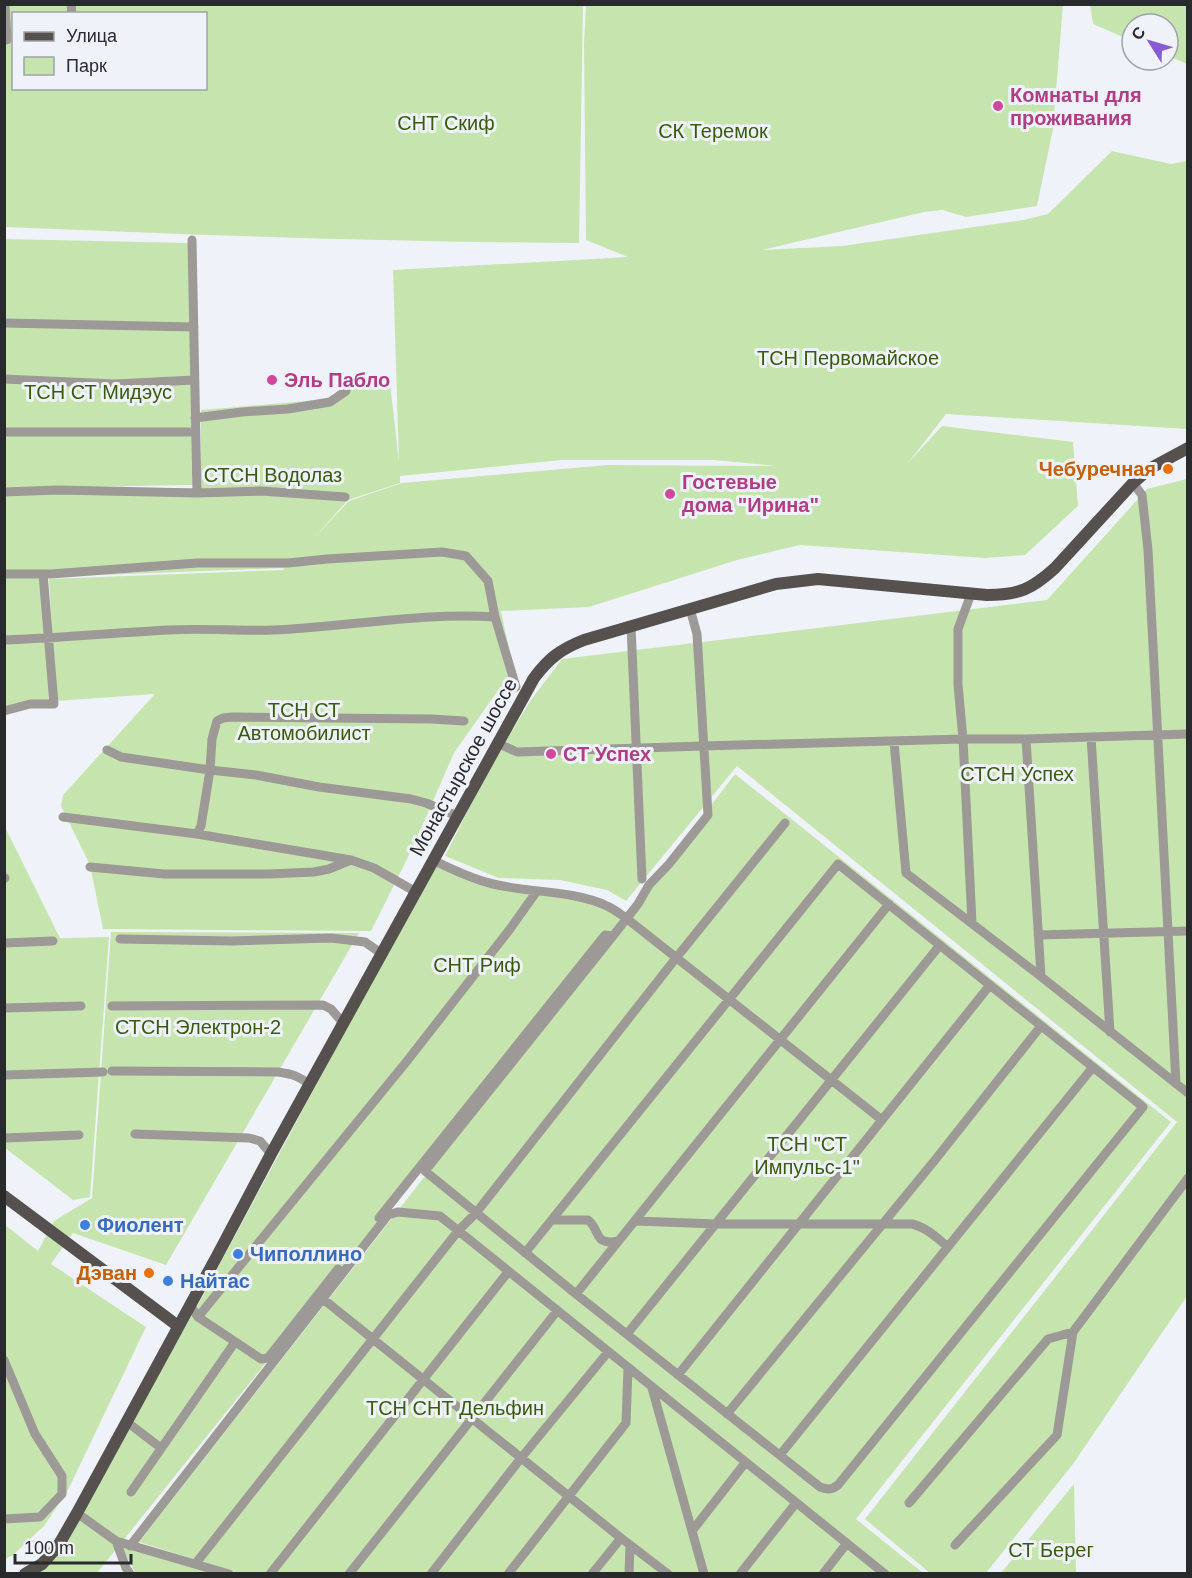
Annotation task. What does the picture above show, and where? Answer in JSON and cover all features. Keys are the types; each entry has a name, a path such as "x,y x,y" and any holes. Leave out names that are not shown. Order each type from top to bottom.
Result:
{"main road":[{"name":"Монастырское шоссе","path":"25,1574 42,1564 58,1546 77,1513 457,816 534,678 548,661 569,646 776,585 818,579 971,594 1008,595 1026,590 1055,568 1133,483 1149,469 1188,448"},
{"path":"4,1196 178,1326"}],"street":[{"path":"5,4 7,40"},
{"path":"192,240 197,493"},
{"path":"4,323 194,327"},
{"path":"4,379 115,384 194,380"},
{"path":"195,418 298,408 330,402 346,391"},
{"path":"4,432 195,432"},
{"path":"1133,483 1142,495 1148,550 1176,1084"},
{"path":"4,492 261,491 345,497"},
{"path":"4,574 43,574 197,562 288,563 442,552 466,556 488,581 495,616 516,687"},
{"path":"4,711 30,704 54,704 43,574"},
{"path":"971,594 957,629 958,685 963,739 972,923"},
{"path":"525,1253 838,864 1143,1107 846,1476 832,1489 820,1487 627,1335 525,1253 425,1171 613,936 638,904 649,885 708,815 697,634 690,609"},
{"path":"4,640 169,630 272,630 446,616 495,616"},
{"path":"631,626 642,879"},
{"path":"196,834 201,826 210,771 212,739 217,721 223,718 464,721"},
{"path":"498,743 517,752 1188,734"},
{"path":"1091,737 1110,1032"},
{"path":"1026,739 1041,976"},
{"path":"894,742 906,873 1041,976 1188,1093"},
{"path":"107,750 121,757 411,799 457,816"},
{"path":"63,816 196,834 351,860 374,868 416,892"},
{"path":"196,1563 785,823"},
{"path":"90,867 164,874 269,874 315,872 351,860"},
{"path":"433,860 472,879 495,885 596,901 609,906 882,1119"},
{"path":"198,1317 407,1061 537,891"},
{"path":"576,1294 889,904"},
{"path":"1038,935 1188,931"},
{"path":"190,1305 198,1317 261,1359 268,1358 605,935 613,936"},
{"path":"120,939 231,941 331,938 365,942 381,954"},
{"path":"4,943 54,941"},
{"path":"627,1335 940,945"},
{"path":"678,1375 990,985"},
{"path":"112,1006 323,1005 331,1009 343,1023"},
{"path":"4,1008 81,1006"},
{"path":"727,1414 1041,1026"},
{"path":"780,1455 1093,1067"},
{"path":"4,1075 108,1072 278,1072 295,1074 310,1084"},
{"path":"135,1134 249,1138 260,1141 271,1154"},
{"path":"4,1138 79,1135"},
{"path":"956,1545 1057,1435 1073,1332 1188,1178"},
{"path":"130,1546 388,1215 398,1212 440,1216 885,1574"},
{"path":"552,1220 588,1220 592,1222 597,1237 610,1243 618,1241"},
{"path":"635,1221 717,1224 918,1225 948,1246"},
{"path":"270,1574 508,1272"},
{"path":"323,1299 668,1574"},
{"path":"349,1574 557,1311"},
{"path":"909,1503 1048,1339 1073,1332"},
{"path":"131,1492 235,1342"},
{"path":"431,1574 521,1458 608,1352"},
{"path":"4,1360 35,1434 62,1476 62,1494 40,1517 4,1519"},
{"path":"508,1574 626,1423 628,1369"},
{"path":"652,1388 704,1574"},
{"path":"127,1422 162,1448"},
{"path":"692,1531 745,1463"},
{"path":"740,1574 796,1503"},
{"path":"77,1513 116,1541 229,1574"},
{"path":"592,1574 621,1538"},
{"path":"116,1541 130,1574"},
{"path":"823,1574 847,1543"},
{"path":"629,1574 630,1545"}],"green space":[{"name":"СНТ Скиф","path":"5,5 583,5 579,243 292,238 5,227"},
{"path":"586,5 1063,5 1053,129 1037,206 966,217 942,210 924,212 762,250 842,246 1023,220 1048,214 1112,151 1171,164 1187,161 1187,429 946,414 908,463 942,426 1073,442 1078,506 1025,555 985,558 800,545 737,560 589,607 501,611 515,677 499,689 454,753 413,847 371,931 103,929 90,865 61,806 63,795 155,694 56,701 49,579 283,570 284,568 48,577 53,708 5,707 5,489 201,488 201,410 329,399 343,388 390,383 399,462 393,270 628,257 586,240 584,44","holes":["562,460 714,460 776,466 608,465 402,483 349,501 312,540 348,500 400,483 400,476"]},
{"path":"1090,5 1187,5 1187,64 1180,61 1180,12 1120,12 1120,36 1093,24"},
{"name":"ТСН СТ Мидэус","path":"5,239 188,243 193,485 5,488"},
{"name":"СТСН Успех","path":"1187,479 1187,1296 1073,1464 986,1573 930,1573 865,1519 1177,1122 737,766 626,901 607,890 560,880 499,878 445,856 490,767 531,700 562,659 1047,600 1147,489"},
{"path":"735,774 1171,1122 856,1519 923,1573 241,1574 139,1542 622,919 97,1573 23,1574 47,1564 193,1314 434,866 521,888 606,904 624,918"},
{"path":"4,825 60,938 109,937 90,1197 73,1200 5,1148"},
{"name":"СТСН Электрон-2","path":"111,932 359,933 166,1265 73,1233 51,1264 146,1327 68,1490 44,1526 12,1556 5,1559 4,1224 38,1251 54,1221 92,1198"},
{"name":"СТ Берег","path":"1074,1484 1076,1573 1001,1573"},
{"path":"121,1546 215,1573 137,1573"}],"place":[{"name":"Комнаты для проживания","path":"998,106"},
{"name":"Эль Пабло","path":"272,380"},
{"name":"Чебуречная","path":"1168,469"},
{"name":"Гостевые дома \"Ирина\"","path":"670,494"},
{"name":"СТ Успех","path":"551,754"},
{"name":"Фиолент","path":"85,1225"},
{"name":"Чиполлино","path":"238,1254"},
{"name":"Дэван","path":"149,1273"},
{"name":"Найтас","path":"168,1281"}],"park label":[{"name":"СК Теремок","path":"713,131"},
{"name":"ТСН Первомайское","path":"848,358"},
{"name":"СТСН Водолаз","path":"273,475"},
{"name":"ТСН СТ Автомобилист","path":"304,722"},
{"name":"СНТ Риф","path":"477,965"},
{"name":"ТСН \"СТ Импульс-1\"","path":"807,1156"},
{"name":"ТСН СНТ Дельфин","path":"455,1408"}]}
